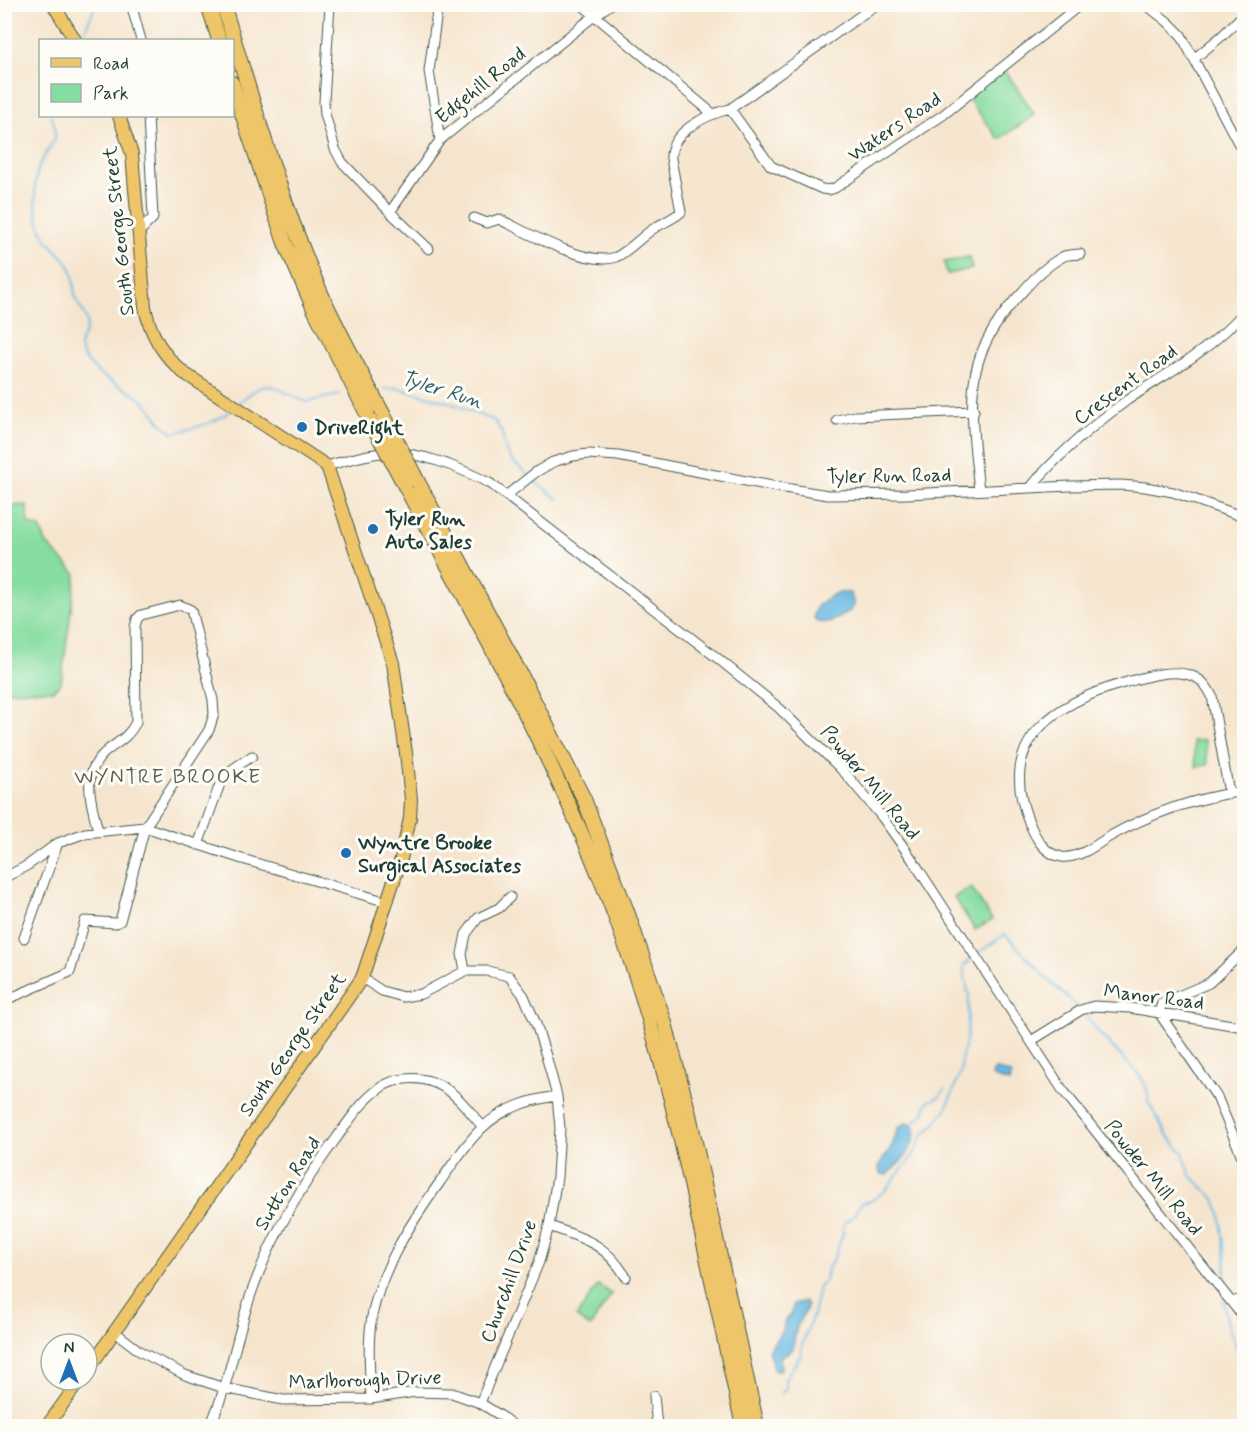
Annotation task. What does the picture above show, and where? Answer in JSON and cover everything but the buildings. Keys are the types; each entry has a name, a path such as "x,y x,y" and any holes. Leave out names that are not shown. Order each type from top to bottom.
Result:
{"highway":[{"path":"208,4 219,39"},
{"path":"223,4 234,39"},
{"path":"234,39 283,196 321,293 419,484 516,664 584,799 628,914 665,1023 688,1110 757,1426"},
{"path":"234,89 285,243 314,309 547,756 619,927 643,1001 678,1127 743,1426"}],"main road":[{"path":"53,4 74,39"},
{"name":"South George Street","path":"99,1354 362,978 406,843 411,799 393,663 327,465 178,369 155,340 145,307 132,154 119,117"},
{"path":"47,1426 71,1392"}],"street":[{"path":"131,4 141,39"},
{"path":"330,4 324,102 335,149 342,162 429,249"},
{"path":"438,4 429,71 440,140"},
{"path":"580,4 712,113"},
{"name":"Edgehill Road","path":"390,212 440,140 611,4"},
{"path":"474,218 487,223 499,219 553,247 568,251 609,259 619,256 658,226 681,212 670,150 676,139 712,113 730,109 877,4"},
{"name":"Waters Road","path":"730,109 771,166 828,190 835,188 943,115 1081,4"},
{"path":"1145,4 1181,35 1245,154"},
{"path":"1195,58 1245,14"},
{"path":"140,231 153,218 148,117"},
{"path":"979,490 974,411 978,361 996,325 1031,281 1064,255 1080,254"},
{"name":"Crescent Road","path":"1030,488 1092,427 1126,401 1212,344 1227,332 1245,312"},
{"path":"837,420 855,416 974,411"},
{"name":"Powder Mill Road","path":"327,465 371,454 408,454 450,464 491,484 708,650 779,708 845,772 882,817 912,859 1055,1079 1245,1318"},
{"name":"Tyler Run Road","path":"507,495 529,477 553,462 588,454 618,456 828,495 1121,485 1173,492 1245,517"},
{"path":"6,1000 70,972 86,921 117,923 120,921 145,827 209,730 214,714 213,700 190,610 180,605 141,615 136,619 136,722 128,735 98,757 90,777 89,793 98,831"},
{"path":"1229,793 1212,696 1203,682 1196,677 1175,673 1140,678 1093,693 1060,709 1042,723 1032,737 1024,756 1019,778 1021,798 1036,838 1049,852 1062,857 1078,854 1166,810 1245,791"},
{"path":"198,845 221,781 230,771 252,756"},
{"path":"4,878 28,865 58,843 85,833 145,827 387,902"},
{"path":"24,938 58,843"},
{"path":"362,978 382,991 403,997 421,994 465,971 462,954 466,934 478,918 499,908 510,897"},
{"path":"1245,951 1209,983 1162,1003 1159,1013 1216,1097 1245,1161"},
{"name":"Churchill Drive","path":"465,971 487,971 509,976 524,996 536,1024 557,1096 560,1128 557,1177 549,1226 539,1262 480,1403"},
{"name":"Manor Road","path":"1031,1041 1079,1011 1094,1006 1112,1006 1245,1027"},
{"name":"Sutton Road","path":"210,1426 224,1388 254,1285 272,1240 311,1172 361,1104 382,1087 416,1077 434,1082 456,1096 483,1127"},
{"path":"371,1399 369,1345 372,1316 383,1279 409,1226 455,1160 483,1127 511,1108 532,1100 557,1096"},
{"path":"549,1226 599,1246 615,1258 626,1277"},
{"path":"1229,1300 1245,1299"},
{"name":"Marlborough Drive","path":"115,1332 141,1352 184,1376 224,1388 283,1400 371,1399 415,1392 452,1394 480,1403 514,1426"},
{"path":"654,1396 657,1426"}],"green space":[{"path":"1003,67 1035,115 999,139 964,94"},
{"path":"969,257 972,269 947,274 944,262"},
{"path":"27,505 28,524 40,528 46,543 76,574 61,683 53,690 5,691 5,506"},
{"path":"1205,740 1208,765 1196,767 1193,741"},
{"path":"971,887 992,920 975,930 954,897"},
{"path":"598,1285 612,1294 590,1327 576,1317"}],"water":[{"path":"836,593 850,593 854,603 850,611 829,623 818,622 814,618 816,609 821,602"},
{"path":"995,1069 1011,1074 1009,1082 993,1077"},
{"path":"906,1123 914,1126 914,1140 911,1147 891,1171 886,1175 880,1173 879,1166 892,1146 898,1128"},
{"path":"804,1301 807,1304 806,1309 798,1325 793,1349 780,1357 781,1369 775,1371 768,1351 783,1329 785,1320 791,1315 793,1305"}],"waterway":[{"name":"Tyler Run","path":"81,39 96,4"},
{"name":"Tyler Run","path":"51,117 55,133 37,174 36,211 44,235 67,262 72,272 76,299 87,320 87,328 80,346 82,354 95,370 143,401 174,433 212,422 232,409"},
{"name":"Tyler Run","path":"239,403 249,394 265,386 271,386 306,402 339,395"},
{"name":"Tyler Run","path":"385,389 398,388 448,402 495,421 502,433 506,451 513,462 528,475"},
{"name":"Tyler Run","path":"532,479 558,499"},
{"path":"977,954 1005,934 1045,977 1078,1007"},
{"path":"781,1394 786,1388 785,1379 801,1355 819,1287 825,1281 827,1269 843,1234 844,1223 856,1214 861,1203 871,1201 885,1191 914,1154 923,1135 946,1109 961,1071 961,1060 967,1037 969,996 963,967 972,958"},
{"path":"1084,1013 1099,1033 1142,1078 1148,1093 1148,1102 1168,1136 1183,1153 1191,1176 1215,1199 1220,1213 1226,1260 1224,1287"},
{"path":"912,1124 924,1114 927,1102 939,1097 945,1089"},
{"path":"1224,1298 1230,1331 1244,1360"}],"place":[{"name":"DriveRight","path":"302,427"},
{"name":"Tyler Run Auto Sales","path":"373,529"},
{"name":"Wyntre Brooke Surgical Associates","path":"346,853"}],"district":[{"name":"WYNTRE BROOKE","path":"168,776"}]}
